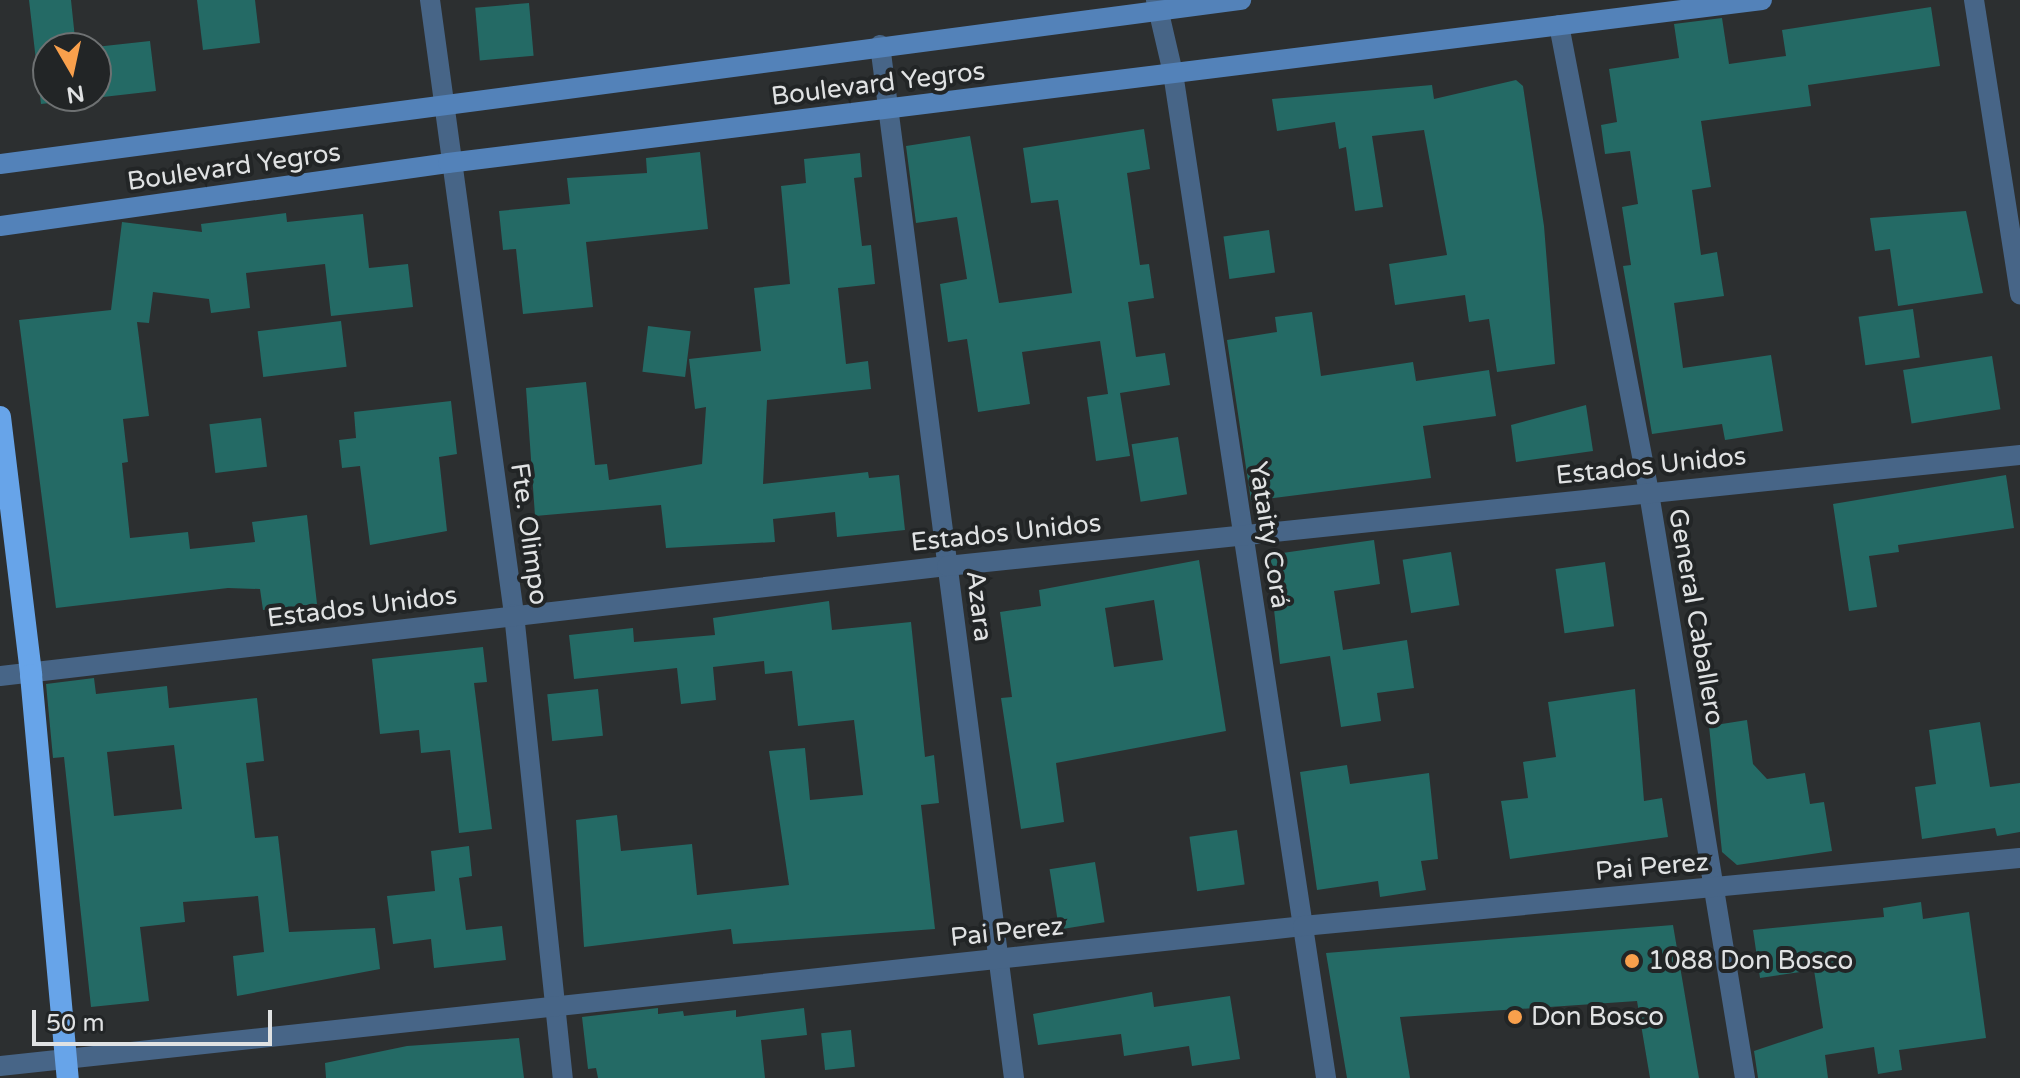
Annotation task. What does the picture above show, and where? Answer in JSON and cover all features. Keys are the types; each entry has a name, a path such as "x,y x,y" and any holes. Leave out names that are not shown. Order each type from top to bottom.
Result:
{"highway":[{"path":"0,417 31,675 67,1069"}],"main road":[{"name":"Boulevard Yegros","path":"0,164 1157,5 1241,0"},
{"name":"Boulevard Yegros","path":"0,226 448,163 1762,0"}],"street":[{"name":"Fte. Olimpo","path":"430,0 444,101 448,163 514,614 563,1078"},
{"path":"1974,0 2020,294"},
{"name":"Yataity Corá","path":"1157,5 1173,73 1326,1078"},
{"name":"General Caballero","path":"1559,25 1649,493 1745,1078"},
{"name":"Azara","path":"880,45 1014,1078"},
{"name":"Estados Unidos","path":"0,676 31,675 514,614 1242,533 2020,455"},
{"name":"Pai Perez","path":"0,1066 67,1069 556,1008 1303,926 2020,858"}],"building":[{"path":"29,0 71,0 74,32 33,32"},
{"path":"197,0 255,0 260,43 203,50"},
{"path":"529,3 534,56 480,61 475,8"},
{"path":"1931,7 1940,66 1808,85 1811,106 1701,121 1711,187 1692,190 1701,255 1717,252 1724,296 1674,303 1683,368 1771,355 1783,431 1725,440 1722,424 1652,434 1623,266 1631,265 1622,207 1638,204 1630,151 1605,154 1601,125 1617,122 1609,69 1679,58 1674,24 1722,18 1729,64 1786,56 1782,30"},
{"path":"150,41 156,91 112,96 112,45"},
{"path":"1516,80 1523,86 1544,226 1555,364 1497,372 1489,319 1469,322 1465,295 1395,305 1389,264 1447,255 1424,130 1372,136 1383,207 1355,211 1346,147 1339,149 1335,122 1277,131 1272,99 1432,85 1434,99"},
{"path":"1144,129 1150,169 1127,173 1140,265 1149,264 1154,298 1128,302 1136,357 1165,353 1170,385 1120,393 1130,456 1096,461 1087,397 1108,394 1100,341 1022,352 1030,404 978,412 967,339 948,342 940,284 967,279 957,217 916,223 906,146 970,136 999,303 1072,293 1058,200 1031,203 1023,148"},
{"path":"700,152 708,229 586,242 593,307 523,314 516,249 503,250 499,211 570,204 567,178 647,173 646,158"},
{"path":"860,153 862,177 854,178 862,246 871,245 875,284 838,288 846,364 868,361 871,389 767,400 763,484 868,472 869,478 899,475 905,530 837,537 835,512 773,519 775,542 666,548 661,505 535,516 526,388 586,382 595,465 607,464 609,480 702,464 706,407 695,409 689,359 761,351 754,288 790,284 781,186 806,183 804,159"},
{"path":"1966,211 1983,293 1898,306 1890,249 1875,251 1870,218"},
{"path":"286,213 287,222 363,214 369,268 408,264 413,307 331,316 325,264 246,273 250,308 211,313 209,299 153,292 149,323 137,322 149,416 123,419 128,462 122,463 130,538 188,532 190,549 255,542 252,522 307,515 317,604 263,610 260,589 228,588 56,608 19,320 111,310 122,222 202,232 201,224"},
{"path":"1269,230 1275,273 1229,279 1223,236"},
{"path":"1913,309 1920,358 1865,365 1859,317"},
{"path":"1312,312 1321,376 1413,362 1416,381 1489,370 1496,416 1423,426 1431,478 1251,501 1227,340 1277,332 1275,317"},
{"path":"341,321 347,367 263,377 258,331"},
{"path":"648,326 691,331 685,377 642,372"},
{"path":"1992,356 2000,409 1912,423 1903,370"},
{"path":"451,401 457,454 439,457 447,531 370,545 360,466 342,468 339,440 356,438 354,412"},
{"path":"1586,405 1593,451 1516,462 1511,425"},
{"path":"261,418 267,467 215,473 209,424"},
{"path":"1178,437 1187,494 1141,502 1132,444"},
{"path":"2006,475 2014,528 1898,545 1899,552 1869,556 1877,607 1849,611 1833,504"},
{"path":"1374,540 1380,584 1334,591 1343,650 1407,640 1414,688 1377,693 1381,721 1341,727 1330,656 1280,664 1268,555"},
{"path":"1451,552 1459,605 1411,613 1403,560"},
{"path":"1199,560 1226,731 1056,763 1064,822 1021,829 1001,698 1012,697 1000,612 1041,606 1039,590","holes":["1154,600 1163,660 1114,667 1105,608"]},
{"path":"1605,562 1614,626 1565,633 1555,569"},
{"path":"829,601 832,630 911,622 925,757 934,755 939,803 921,805 935,929 733,944 731,929 584,947 576,820 617,815 621,851 692,844 697,895 789,885 769,751 805,748 810,800 863,795 854,720 798,726 792,671 765,674 764,661 713,667 716,700 681,704 677,668 574,679 569,635 633,628 634,642 715,635 713,618"},
{"path":"483,647 487,682 474,683 492,829 459,833 450,750 421,753 419,730 380,734 372,659"},
{"path":"94,678 96,694 167,686 169,708 257,698 264,761 246,763 255,838 278,836 289,932 375,928 380,969 237,996 233,956 264,952 258,896 183,902 185,922 140,927 149,1001 91,1007 64,757 53,758 46,684","holes":["174,745 182,809 114,816 107,752"]},
{"path":"598,689 603,736 552,741 547,694"},
{"path":"1635,689 1644,801 1662,798 1668,837 1510,859 1501,801 1528,798 1523,762 1556,757 1548,702"},
{"path":"1747,720 1753,764 1767,779 1805,773 1810,804 1824,802 1832,851 1737,865 1722,852 1709,726"},
{"path":"1980,722 1990,787 2020,783 2020,832 1997,836 1995,828 1922,839 1915,787 1936,784 1929,730"},
{"path":"1347,765 1350,784 1429,773 1438,859 1421,861 1426,890 1380,897 1378,881 1317,890 1300,772"},
{"path":"1237,830 1245,884 1197,891 1189,837"},
{"path":"469,846 472,876 459,878 466,930 502,926 506,960 434,968 431,939 393,944 387,896 435,891 431,851"},
{"path":"1095,862 1105,922 1059,929 1050,869"},
{"path":"1921,902 1923,919 1969,912 1986,1038 1899,1050 1902,1070 1878,1074 1874,1047 1825,1055 1828,1078 1758,1078 1754,1051 1823,1028 1814,970 1760,978 1753,930 1884,917 1883,908"},
{"path":"1673,925 1699,1078 1650,1078 1637,1001 1400,1017 1410,1078 1347,1078 1326,953"},
{"path":"1152,992 1154,1007 1230,996 1240,1059 1192,1066 1189,1046 1124,1056 1121,1034 1038,1045 1033,1014"},
{"path":"658,1008 658,1014 683,1011 684,1016 736,1010 736,1017 804,1008 807,1035 761,1040 765,1078 598,1078 596,1068 588,1069 582,1017"},
{"path":"851,1030 855,1067 825,1070 821,1033"},
{"path":"519,1038 524,1078 326,1078 325,1063 407,1046"}],"place":[{"name":"1088 Don Bosco","path":"1632,961"},
{"name":"Don Bosco","path":"1515,1017"}]}
